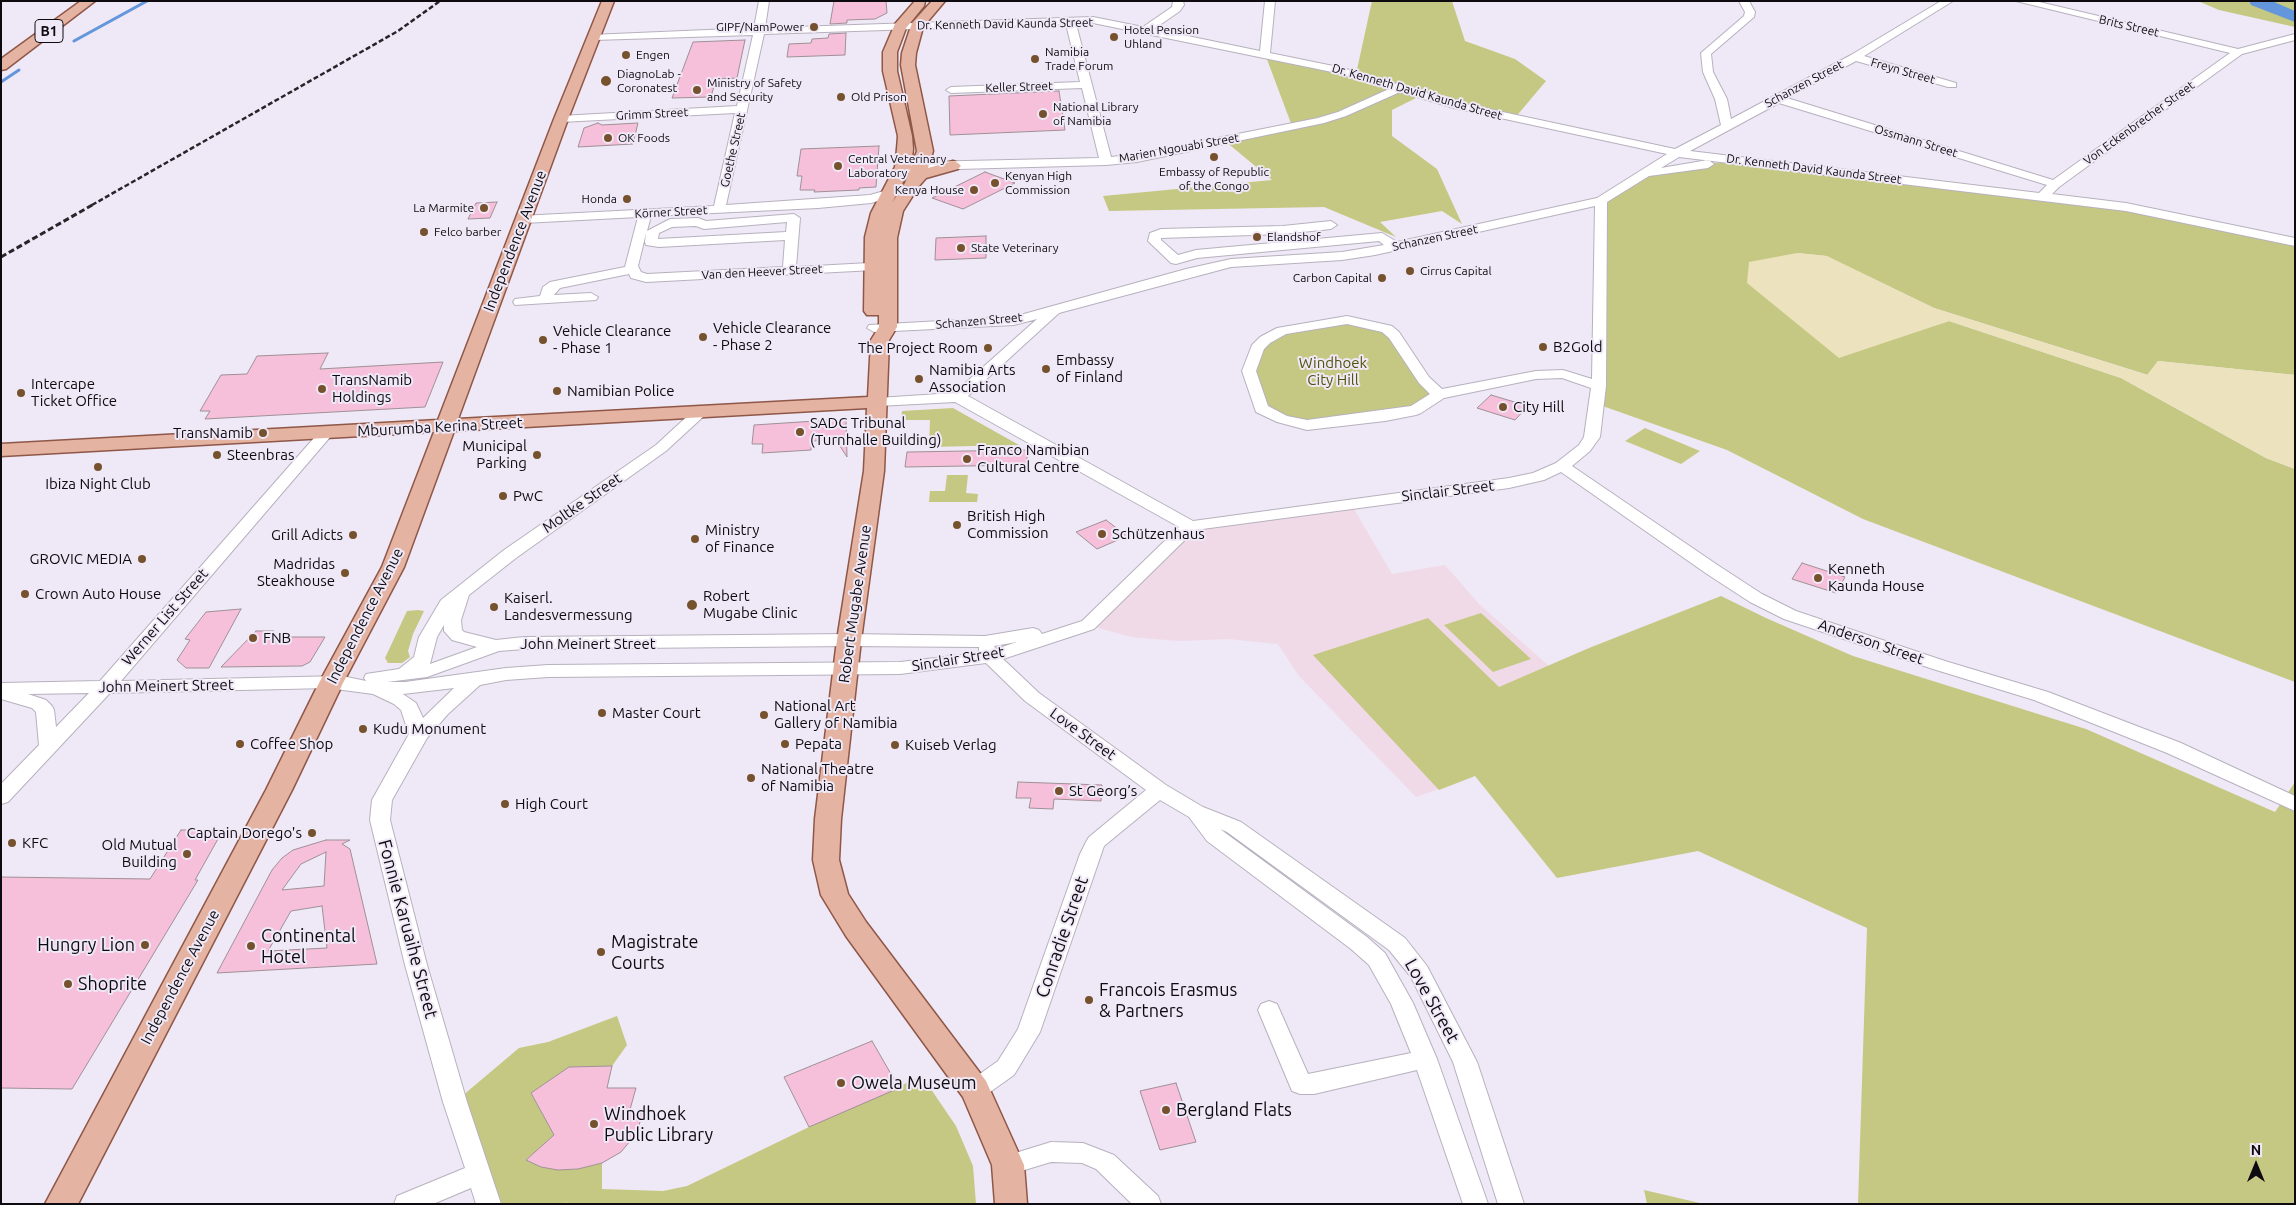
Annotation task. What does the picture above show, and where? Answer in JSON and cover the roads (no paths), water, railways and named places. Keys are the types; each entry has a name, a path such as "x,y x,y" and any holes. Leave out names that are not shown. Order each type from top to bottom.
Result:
{"main road":[{"name":"B1","path":"21,34 69,1"},
{"name":"B1","path":"4,63 89,1"},
{"name":"Independence Avenue","path":"61,1204 279,790 332,683 393,567 561,119 608,1"},
{"name":"Robert Mugabe Avenue","path":"922,1 900,27 891,48 889,60 905,136 902,168 906,179 903,196 892,223 881,332 874,472 849,640 826,860 835,895 861,937 974,1090 992,1124 1008,1165 1011,1204"},
{"path":"939,1 917,26 909,53 908,65 923,159 958,166"},
{"name":"Robert Mugabe Avenue","path":"881,332 872,267 873,237 879,213 891,192 906,179 923,159"},
{"path":"906,179 958,166"},
{"name":"Mburumba Kerina Street","path":"1,450 326,434 878,402"}],"street":[{"name":"Goethe Street","path":"720,210 764,1"},
{"path":"1146,30 1176,9 1179,5 1178,1"},
{"path":"1265,54 1270,1"},
{"path":"1727,125 1721,99 1708,72 1706,53 1750,17 1750,12 1744,1"},
{"name":"Schanzen Street","path":"881,332 1014,321 1191,272 1231,263 1342,256 1395,247 1601,201 1677,153 1855,57 1948,1"},
{"name":"Brits Street","path":"2021,1 2238,52"},
{"name":"Dr. Kenneth David Kaunda Street","path":"594,37 1093,20 1356,74 1398,89 1522,121 1677,153 2153,212 2295,242"},
{"path":"1070,21 1106,161"},
{"path":"2238,52 2295,37"},
{"name":"Von Eckenbrecher Street","path":"2042,197 2055,184 2238,52"},
{"name":"Freyn Street","path":"1855,57 1952,85"},
{"name":"Keller Street","path":"951,90 1086,84"},
{"name":"Marien Ngouabi Street","path":"958,166 1106,161 1154,155 1320,121 1342,114 1398,89"},
{"path":"1721,99 1730,108 1748,114"},
{"name":"Ossmann Street","path":"1778,99 2055,184"},
{"name":"Grimm Street","path":"561,119 742,109"},
{"path":"1629,182 1651,174 1687,166 1756,163"},
{"name":"Körner Street","path":"524,219 818,204 871,199 891,192"},
{"name":"Sinclair Street","path":"846,670 900,668 1069,632 1088,625 1092,619 1190,526 1509,483 1538,477 1562,466 1585,448 1592,437 1599,386 1601,201"},
{"name":"Körner Street","path":"818,204 866,206 879,213"},
{"path":"634,273 630,266 645,214"},
{"path":"790,271 795,220 790,217 704,225 698,222 670,223 653,231 651,242 792,236"},
{"path":"1191,272 1154,241 1156,234 1283,230 1331,225"},
{"path":"1176,260 1196,254 1382,237 1395,247"},
{"name":"Van den Heever Street","path":"549,300 546,298 548,290 579,278 634,273 646,278 888,266"},
{"path":"520,302 591,297"},
{"path":"958,397 1054,311"},
{"path":"1439,394 1424,380 1394,335 1387,329 1363,322 1347,320 1282,331 1265,340 1257,348 1249,371 1262,409 1282,419 1307,425 1385,416 1416,410 1439,394 1536,375 1563,374 1599,386"},
{"path":"878,402 958,397 1190,526"},
{"name":"Moltke Street","path":"403,675 417,666 422,660 428,637 446,604 534,537 670,441 699,413"},
{"name":"Werner List Street","path":"1,798 104,688 326,434"},
{"name":"Anderson Street","path":"1562,466 1713,570 1756,598 1790,615 1939,665 2041,696 2207,762 2295,804"},
{"path":"463,591 452,620 453,631 458,636 496,646"},
{"name":"Sinclair Street","path":"849,640 987,649"},
{"name":"John Meinert Street","path":"1,691 332,683 427,671 496,646 561,642 664,643 849,640"},
{"path":"650,670 663,666 670,659 672,651 664,643"},
{"name":"Love Street","path":"987,649 1032,696 1159,790 1196,812 1234,828 1397,944 1419,972 1465,1062 1511,1204"},
{"name":"John Meinert Street","path":"332,683 371,688 405,688 474,680 506,674 548,671 846,670"},
{"name":"Fonnie Karuaihe Street","path":"474,680 441,710 419,734 382,800 380,820 416,965 455,1102 489,1204"},
{"path":"371,688 401,700 409,707 419,734"},
{"path":"1,691 39,704 46,710 49,746"},
{"name":"Conradie Street","path":"974,1090 1006,1068 1030,1032 1090,854 1096,842 1159,790"},
{"name":"Love Street","path":"1196,812 1214,836 1359,943 1377,959 1402,1003 1425,1059 1476,1204"},
{"path":"1269,1010 1300,1084 1314,1084 1425,1059"},
{"path":"1008,1165 1051,1152 1083,1153 1105,1162 1149,1204"},
{"path":"406,1204 478,1174"}],"waterway":[{"path":"74,41 147,1"},
{"path":"2257,1 2295,17"},
{"path":"1,82 19,70"}],"railway":[{"path":"92,205 398,31 440,1"},
{"path":"1,257 94,204"}],"place":[{"name":"GIPF/NamPower","path":"814,27"},
{"name":"Hotel Pension Uhland","path":"1114,37"},
{"name":"Engen","path":"626,55"},
{"name":"Namibia Trade Forum","path":"1035,59"},
{"name":"DiagnoLab - Coronatest","path":"606,81"},
{"name":"Ministry of Safety and Security","path":"697,90"},
{"name":"Old Prison","path":"841,97"},
{"name":"National Library of Namibia","path":"1043,114"},
{"name":"OK Foods","path":"608,138"},
{"name":"Embassy of Republic of the Congo","path":"1214,157"},
{"name":"Central Veterinary Laboratory","path":"838,166"},
{"name":"Kenyan High Commission","path":"995,183"},
{"name":"Kenya House","path":"974,190"},
{"name":"Honda","path":"627,199"},
{"name":"La Marmite","path":"484,208"},
{"name":"Felco barber","path":"424,232"},
{"name":"Elandshof","path":"1257,237"},
{"name":"State Veterinary","path":"961,248"},
{"name":"Cirrus Capital","path":"1410,271"},
{"name":"Carbon Capital","path":"1382,278"},
{"name":"Vehicle Clearance - Phase 2","path":"703,337"},
{"name":"Vehicle Clearance - Phase 1","path":"543,340"},
{"name":"B2Gold","path":"1543,347"},
{"name":"The Project Room","path":"988,348"},
{"name":"Embassy of Finland","path":"1046,369"},
{"name":"Namibia Arts Association","path":"919,379"},
{"name":"TransNamib Holdings","path":"322,389"},
{"name":"Namibian Police","path":"557,391"},
{"name":"Intercape Ticket Office","path":"21,393"},
{"name":"City Hill","path":"1503,407"},
{"name":"SADC Tribunal (Turnhalle Building)","path":"800,432"},
{"name":"TransNamib","path":"263,433"},
{"name":"Steenbras","path":"217,455"},
{"name":"Municipal Parking","path":"537,455"},
{"name":"Franco Namibian Cultural Centre","path":"967,459"},
{"name":"Ibiza Night Club","path":"98,467"},
{"name":"PwC","path":"503,496"},
{"name":"British High Commission","path":"957,525"},
{"name":"Schützenhaus","path":"1102,534"},
{"name":"Grill Adicts","path":"353,535"},
{"name":"Ministry of Finance","path":"695,539"},
{"name":"GROVIC MEDIA","path":"142,559"},
{"name":"Madridas Steakhouse","path":"345,573"},
{"name":"Kenneth Kaunda House","path":"1818,578"},
{"name":"Crown Auto House","path":"25,594"},
{"name":"Robert Mugabe Clinic","path":"692,605"},
{"name":"Kaiserl. Landesvermessung","path":"494,607"},
{"name":"FNB","path":"253,638"},
{"name":"Master Court","path":"602,713"},
{"name":"National Art Gallery of Namibia","path":"764,715"},
{"name":"Kudu Monument","path":"363,729"},
{"name":"Coffee Shop","path":"240,744"},
{"name":"Pepata","path":"785,744"},
{"name":"Kuiseb Verlag","path":"895,745"},
{"name":"National Theatre of Namibia","path":"751,778"},
{"name":"St Georg’s","path":"1059,791"},
{"name":"High Court","path":"505,804"},
{"name":"Captain Dorego's","path":"312,833"},
{"name":"KFC","path":"12,843"},
{"name":"Old Mutual Building","path":"187,854"},
{"name":"Hungry Lion","path":"145,945"},
{"name":"Continental Hotel","path":"251,946"},
{"name":"Magistrate Courts","path":"601,952"},
{"name":"Shoprite","path":"68,984"},
{"name":"Francois Erasmus & Partners","path":"1089,1000"},
{"name":"Owela Museum","path":"841,1083"},
{"name":"Bergland Flats","path":"1166,1110"},
{"name":"Windhoek Public Library","path":"594,1124"}],"park label":[{"name":"Windhoek City Hill","path":"1333,372"}]}
